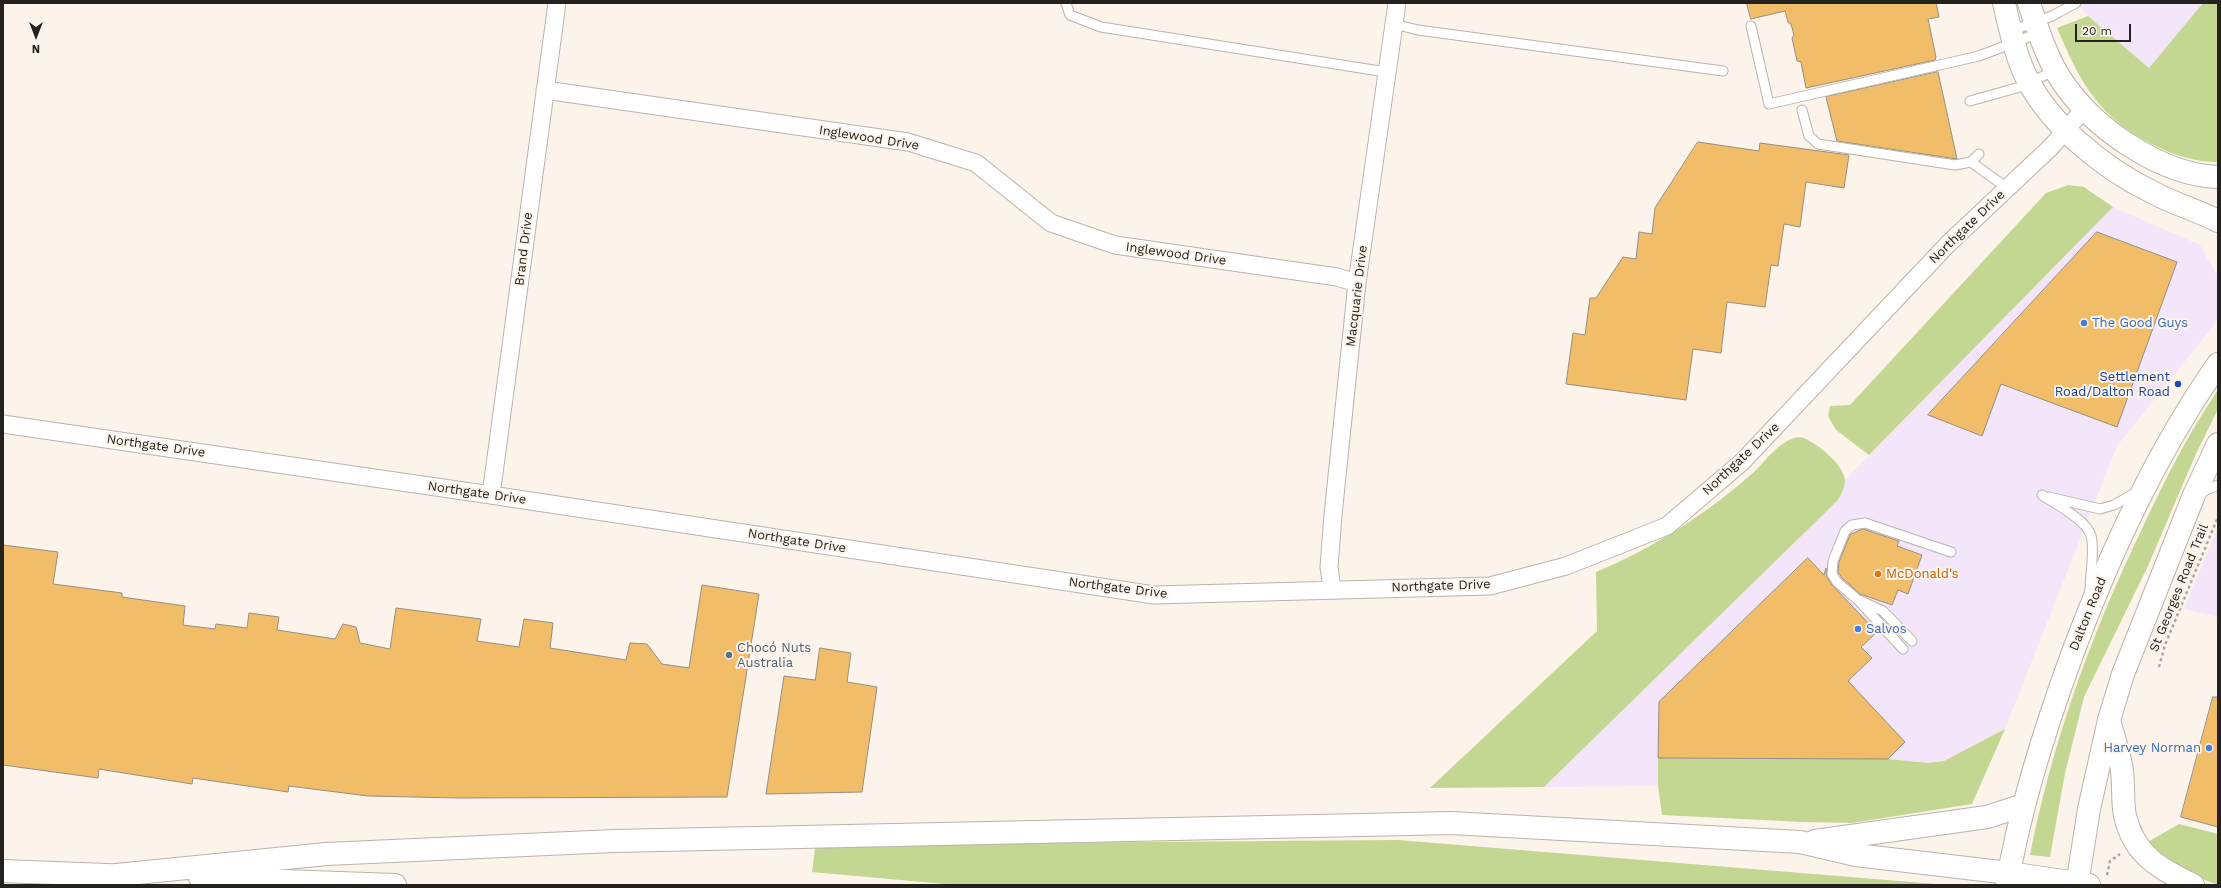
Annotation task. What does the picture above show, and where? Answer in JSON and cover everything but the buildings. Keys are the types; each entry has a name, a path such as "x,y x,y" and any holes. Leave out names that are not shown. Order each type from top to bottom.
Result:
{"main road":[{"path":"2004,3 2012,37 2023,70 2034,92 2067,130 2107,166 2131,182 2218,221"},
{"path":"2034,19 2063,83 2084,109 2127,143 2152,158 2196,173 2218,176"},
{"name":"Dalton Road","path":"2008,879 2024,806 2054,703 2088,611 2144,487 2174,432 2218,364"},
{"path":"117,875 326,854 606,842 1451,823 1800,842 1856,855 2008,879 2087,883 2089,809 2109,720 2123,674 2194,495 2218,444"},
{"path":"2109,720 2122,769 2125,816 2136,844 2161,870 2193,885"},
{"path":"1800,842 1987,817 2024,806"},
{"path":"3,871 395,885"}],"street":[{"name":"Brand Drive","path":"491,495 557,3"},
{"name":"Macquarie Drive","path":"1332,590 1329,567 1332,515 1357,283 1397,3"},
{"name":"Inglewood Drive","path":"545,90 908,142 976,163 1051,223 1115,245 1337,277 1357,283"},
{"name":"Northgate Drive","path":"3,424 491,495 1154,595 1490,586 1566,566 1667,526 1742,462 1948,244 2067,130 2084,109"}],"lane":[{"path":"1066,3 1070,15 1101,27 1386,72"},
{"path":"1751,26 1769,104 1979,56 2012,37 2034,19 2052,16 2076,3"},
{"path":"1394,24 1418,30 1723,71"},
{"path":"1970,101 2020,87 2056,70"},
{"path":"1802,110 1809,136 1818,144 1948,164 1965,164 1971,162 1979,154"},
{"path":"1971,162 2007,188"},
{"path":"2194,495 2218,485"},
{"path":"2088,611 2091,535 2086,527 2076,518 2042,496 2100,509 2114,505 2144,487"},
{"path":"1903,649 1858,600 1837,582 1832,569 1845,531 1858,522 1877,526 1952,552"},
{"path":"1858,600 1883,611 1912,641"}],"path":[{"name":"St Georges Road Trail","path":"2159,667 2165,645 2218,517"},
{"path":"2087,883 2110,861 2136,844"}],"shaded area":[{"path":"2077,3 2203,3 2149,68 2088,16"},
{"path":"2113,207 2200,245 2218,277 2218,312 2215,324 2117,446 2005,729 1944,761 1928,763 1888,759 1659,758 1658,786 1544,787 1837,501 1845,486 1845,480"},
{"path":"2218,527 2218,617 2184,609"}],"green space":[{"path":"2203,3 2218,3 2218,162 2202,161 2168,152 2151,144 2120,124 2096,100 2084,83 2074,66 2057,28 2088,16 2149,68"},
{"path":"2068,185 2084,187 2113,207 1869,455 1836,430 1828,416 1830,406 1850,405 2046,193"},
{"path":"2218,390 2218,409 2195,456 2148,566 2084,697 2065,773 2050,857 2030,855 2050,772 2089,650 2122,572 2167,478 2196,424"},
{"path":"1800,437 1813,443 1828,454 1840,468 1844,475 1845,484 1837,501 1544,787 1430,788 1597,631 1596,572 1639,552 1680,528 1737,486 1755,471 1781,445 1787,441"},
{"path":"2005,729 1972,804 1852,823 1662,815 1658,786 1658,758 1888,759 1928,763 1944,761"},
{"path":"2179,824 2218,834 2218,885 2174,868 2146,843"},
{"path":"1398,840 1948,885 956,885 812,872 816,842 1022,843"}],"place":[{"name":"The Good Guys","path":"2084,323"},
{"name":"Settlement Road/Dalton Road","path":"2178,384"},
{"name":"McDonald's","path":"1878,574"},
{"name":"Salvos","path":"1858,629"},
{"name":"Chocó Nuts Australia","path":"729,655"},
{"name":"Harvey Norman","path":"2209,748"}]}
